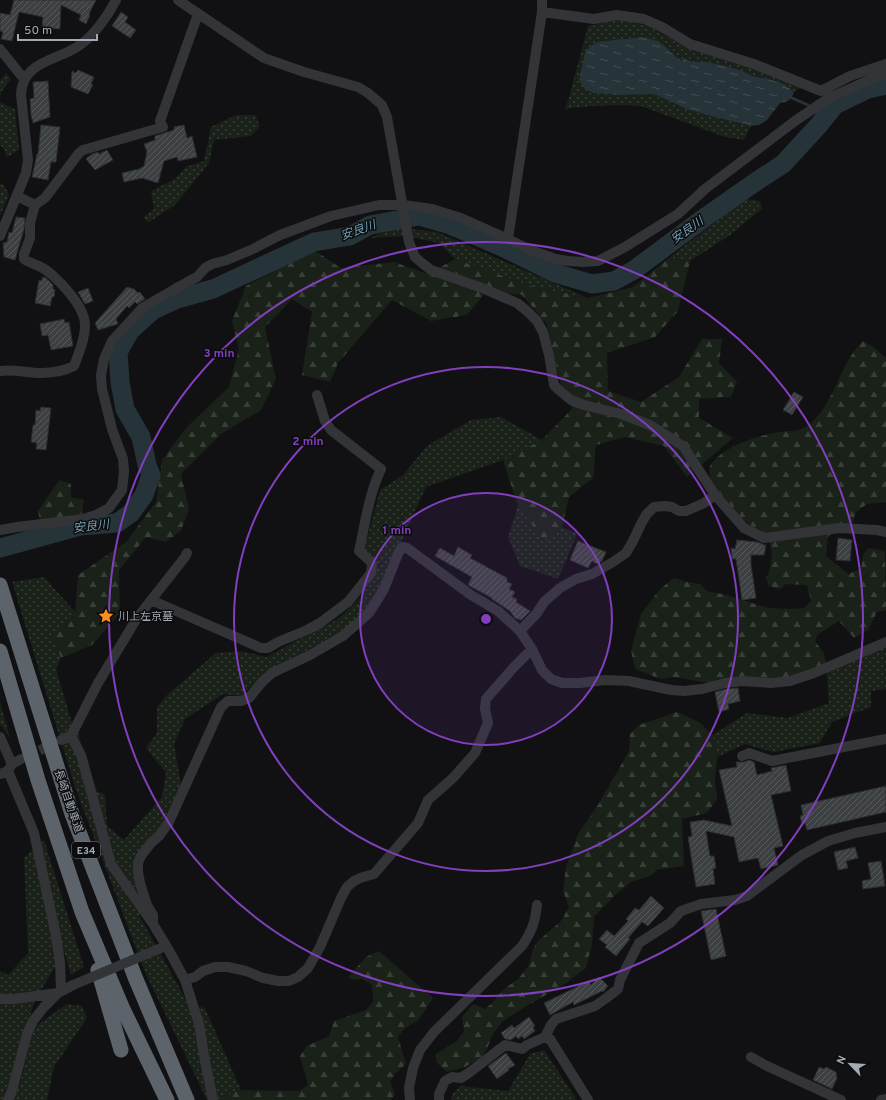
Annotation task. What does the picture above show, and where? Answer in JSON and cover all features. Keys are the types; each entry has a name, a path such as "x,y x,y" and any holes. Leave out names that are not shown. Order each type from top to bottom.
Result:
{"highway":[{"name":"長崎自動車道","path":"1,589 72,814 134,977 188,1100"},
{"name":"長崎自動車道","path":"0,651 38,780 82,912 122,1007 167,1100"},
{"path":"82,912 121,1050"},
{"path":"167,1052 193,1100"}],"street":[{"path":"0,236 26,173 28,160 21,95 21,87 24,79 32,69 77,47 95,32 116,0"},
{"path":"178,0 264,58 304,72 358,87 382,105 388,117 409,242 415,257 431,270 482,288 517,303 537,320 543,332 549,355 554,385 572,400 584,405 621,414 650,425 683,446 715,494 744,528 764,538 839,528 877,530 886,532"},
{"path":"508,239 542,12 542,0"},
{"path":"542,12 594,19 617,16 644,18 690,44 754,64 821,91 850,76 886,64"},
{"path":"0,371 10,370 40,373 64,371 74,366 81,349 84,333 84,318 77,303 67,289 46,270 24,259 24,254 30,238 30,223 35,205 45,198 79,153 83,150 162,127 160,121 198,14"},
{"path":"0,49 24,79"},
{"path":"0,530 83,519 96,515 110,508 122,490 124,472 123,459 112,428 102,389 104,359 112,341 142,308 197,277 205,268 212,264 234,257 280,236 331,216 379,206 403,205 432,209 461,218 530,250 556,259 576,262 598,261 625,247 678,214 705,189 795,121 829,98 886,74"},
{"path":"17,196 35,205"},
{"path":"151,600 262,648 268,648 278,642 307,630 320,623 348,602 371,573 372,564 359,552 366,515 376,478 381,468 331,430 325,421 317,395"},
{"path":"520,630 537,614 544,602 560,588 576,579 592,574 626,553 646,515 654,507 665,506 672,507 679,511 686,510 704,503 715,494"},
{"path":"152,924 153,915 147,905 140,883 138,863 141,856 169,822 221,707 228,701 241,701 249,698 262,682 272,673 310,655 343,636 369,613 384,589 402,547 407,548 471,595 498,611 520,630 532,649 542,670 551,679 562,683 580,683 605,680 629,681 670,690 684,691 743,681 771,683 790,682 886,642"},
{"path":"60,740 71,736 98,683 137,618 187,553"},
{"path":"184,980 195,977 203,971 215,967 228,967 246,971 263,978 278,981 289,980 298,977 308,968 320,947 347,887 360,878 374,874 418,823 428,800 453,778 475,753 488,724 485,709 486,699 514,666 532,649"},
{"path":"71,736 81,755 111,864 152,924 164,948 184,980 199,1024 213,1100"},
{"path":"0,737 34,833 56,931 60,962 59,992 33,1021 27,1034 12,1091 8,1100"},
{"path":"742,756 749,753 772,761 886,739"},
{"path":"439,1100 439,1094 445,1081 452,1077 461,1078 466,1075 505,1045 522,1049 545,1037 556,1019 595,1006 606,999 618,989 620,980 639,943 670,923 681,911 701,904 735,900 747,896 802,855 828,841 855,833 886,827"},
{"path":"410,1100 409,1088 413,1068 420,1050 434,1032 522,946 531,932 536,918 537,905"},
{"path":"0,999 14,999 59,992 164,948"},
{"path":"545,1037 550,1039 588,1100"},
{"path":"751,1057 767,1066 841,1100"},
{"path":"881,1100 886,1099"}],"green space":[{"path":"620,19 648,26 690,49 773,74 802,87 794,92 784,84 769,79 755,77 722,65 706,62 693,62 685,58 682,61 677,59 670,50 642,37 621,39 585,52 579,80 593,93 656,95 687,109 751,126 744,140 725,137 641,106 591,106 565,109 588,26"},
{"path":"6,73 11,79 1,92 0,99 0,81"},
{"path":"0,102 15,109 19,150 7,157 4,149 0,145"},
{"path":"236,115 255,115 260,126 251,136 214,140 209,163 175,205 149,222 143,218 154,209 151,191 175,179 186,167 204,161 211,127"},
{"path":"0,183 4,185 9,195 0,216"},
{"path":"745,199 760,201 762,209 730,235 690,261 669,258"},
{"path":"394,227 437,232 588,298 534,287 455,259 439,243 406,236 370,238"},
{"path":"314,250 341,268 394,262 428,274 455,259 534,287 588,298 633,287 669,258 690,261 678,311 655,337 607,353 608,391 641,402 679,377 702,339 722,339 719,363 737,382 731,397 699,399 699,418 733,438 687,477 664,446 625,437 596,445 593,478 569,497 562,527 543,540 518,506 503,460 542,440 572,409 560,382 547,324 522,295 486,292 467,315 431,321 392,300 338,363 330,382 302,375 312,312 292,299 265,327 276,379 261,410 221,434 181,474 189,509 181,531 165,542 146,537 119,570 120,613 92,645 61,658 53,639 75,612 78,575 126,542 156,502 162,460 187,427 229,387 239,349 232,321 246,286"},
{"path":"863,341 872,346 886,358 886,502 867,504 856,512 853,522 828,536 826,556 848,574 861,569 863,555 868,548 885,551 886,610 877,612 868,630 854,638 839,621 818,634 815,641 824,653 826,664 791,678 718,679 709,683 673,677 661,679 635,669 631,651 641,614 660,589 674,578 700,584 707,591 727,595 768,608 804,608 811,601 807,585 786,584 780,589 769,586 766,578 769,572 772,554 768,534 752,527 723,497 714,486 710,478 710,466 715,459 723,453 741,443 762,436 805,428 809,425 821,412 849,360"},
{"path":"501,417 542,440 503,460 426,487 379,590 365,612 341,633 266,671 242,696 223,694 185,719 174,744 181,785 161,826 134,867 140,917 188,1005 205,1008 241,1090 222,1097 222,1100 207,1100 145,972 75,787 12,582 44,577 75,612 53,639 61,658 56,669 72,723 78,731 97,792 105,794 107,826 124,840 162,797 166,773 146,748 157,733 157,707 167,695 216,653 241,651 266,657 338,619 362,596 376,569 364,550 380,490 403,475 427,446 471,420"},
{"path":"59,480 71,484 71,497 84,500 82,514 40,520 38,511"},
{"path":"518,506 543,540 562,527 577,534 558,579 520,566 508,537"},
{"path":"886,638 886,689 871,691 871,707 832,722 820,743 773,752 745,744 717,757 713,735 747,713 788,718 829,703 826,664"},
{"path":"0,702 10,738 0,724"},
{"path":"677,712 699,722 713,735 717,757 715,780 717,799 707,813 682,819 684,866 656,870 650,876 631,882 615,895 594,917 592,944 586,968 565,984 503,1021 492,1035 483,1056 465,1067 447,1072 437,1063 436,1054 457,1041 464,1031 462,1017 473,1004 485,1009 504,989 518,979 528,967 537,942 561,921 569,907 563,891 566,867 578,834 598,805 629,751 630,734 639,725"},
{"path":"44,840 84,967 71,975 64,952 35,1000 7,1091 3,1100 0,1100 0,971 8,975 28,953 24,858"},
{"path":"379,951 433,998 417,1021 405,1028 398,1037 406,1064 395,1074 390,1082 395,1094 391,1100 222,1100 222,1097 241,1090 299,1091 308,1085 300,1056 307,1046 329,1036 334,1021 366,1010 373,1002 372,985 362,979 351,980 349,976 366,957"},
{"path":"67,1004 82,1006 87,1018 54,1067 47,1100 13,1100 20,1084 31,1038 37,1025"},
{"path":"544,1050 577,1100 451,1100 452,1095 460,1086 508,1091 530,1054"}],"water":[{"path":"642,37 660,43 682,61 684,58 693,62 706,62 722,65 755,77 769,79 784,84 794,92 789,100 780,103 767,120 759,125 751,126 687,109 656,95 593,93 585,89 579,80 585,52 591,46 598,42"}],"building":[{"path":"14,0 96,0 86,24 79,20 81,15 61,5 60,29 42,28 43,17 19,12 12,41 1,39 3,32 0,31 0,13 10,15"},
{"path":"121,12 128,17 125,22 136,30 130,38 112,26"},
{"path":"78,70 94,77 91,84 93,85 88,94 71,87 72,71 76,73"},
{"path":"48,81 50,117 33,123 30,99 34,98 33,82"},
{"path":"41,125 60,127 56,162 51,162 48,180 32,177 38,154"},
{"path":"184,125 187,138 192,136 197,157 178,161 177,157 164,161 158,183 142,178 124,182 122,173 139,169 144,166 147,152 144,144 155,140 155,136 174,130 174,127"},
{"path":"107,150 113,160 95,170 86,159 92,154 98,152 99,154"},
{"path":"16,217 25,218 24,229 15,260 4,257 3,243 7,242 9,232 12,233"},
{"path":"42,277 46,278 53,285 53,289 55,290 50,306 35,303 39,280 42,281"},
{"path":"127,287 134,289 138,293 140,292 145,299 137,304 135,302 129,308 127,306 116,319 118,324 98,330 95,323"},
{"path":"88,288 93,301 85,304 78,292"},
{"path":"64,319 65,323 69,322 73,346 51,350 48,335 42,336 40,324"},
{"path":"794,392 803,397 792,415 783,410"},
{"path":"41,407 51,408 46,450 36,449 37,443 31,442 33,425 35,425 36,410 40,411"},
{"path":"838,538 852,540 850,561 836,560"},
{"path":"737,540 757,542 766,545 764,555 751,555 756,598 742,600 736,559 732,559 731,548 735,549"},
{"path":"578,541 606,552 602,561 597,564 592,561 588,568 570,560"},
{"path":"458,547 472,555 470,558 507,578 507,582 512,584 509,589 515,592 512,597 517,599 516,602 530,611 521,620 515,618 510,611 492,598 468,585 472,577 435,556 440,548 454,556"},
{"path":"738,688 740,701 728,704 729,709 719,712 715,692"},
{"path":"749,760 754,762 757,775 772,771 771,768 786,765 791,791 771,795 783,846 774,848 778,865 761,869 758,858 739,862 734,837 706,831 710,856 714,856 716,868 713,869 715,884 696,887 688,837 692,836 690,822 704,820 732,826 719,770 737,767 736,762 744,762"},
{"path":"886,786 886,812 807,830 805,823 802,824 800,816 803,815 801,805"},
{"path":"855,847 858,858 846,861 848,868 838,870 834,852"},
{"path":"881,861 885,886 863,889 862,881 871,879 868,863"},
{"path":"651,896 664,908 648,926 642,922 628,938 630,939 616,956 605,947 607,945 599,939 607,930 614,936 628,921 626,919 635,908 639,910"},
{"path":"716,909 726,956 711,960 701,911"},
{"path":"599,977 608,986 603,992 602,991 574,1005 573,1002 550,1015 544,1003 589,981 591,985"},
{"path":"529,1017 535,1026 533,1027 535,1031 524,1039 522,1036 518,1039 516,1036 511,1040 505,1039 501,1033 512,1025 514,1028"},
{"path":"506,1053 515,1065 497,1079 488,1066"},
{"path":"819,1067 824,1069 826,1067 836,1072 837,1078 832,1089 813,1080"}],"waterway":[{"name":"安良川","path":"0,548 80,526 117,523 131,513 144,495 151,475 147,465 141,437 125,409 120,382 118,352 130,331 153,310 177,299 213,289 314,242 350,236 370,225 419,216 450,225 500,246 555,273 592,284 614,281 634,270 704,218 783,164 835,105 868,89 886,85"},
{"path":"792,98 808,105"},
{"path":"816,113 835,105"}],"tunnel":[{"path":"26,757 55,743"}],"place":[{"name":"川上左京墓","path":"106,616"}]}
